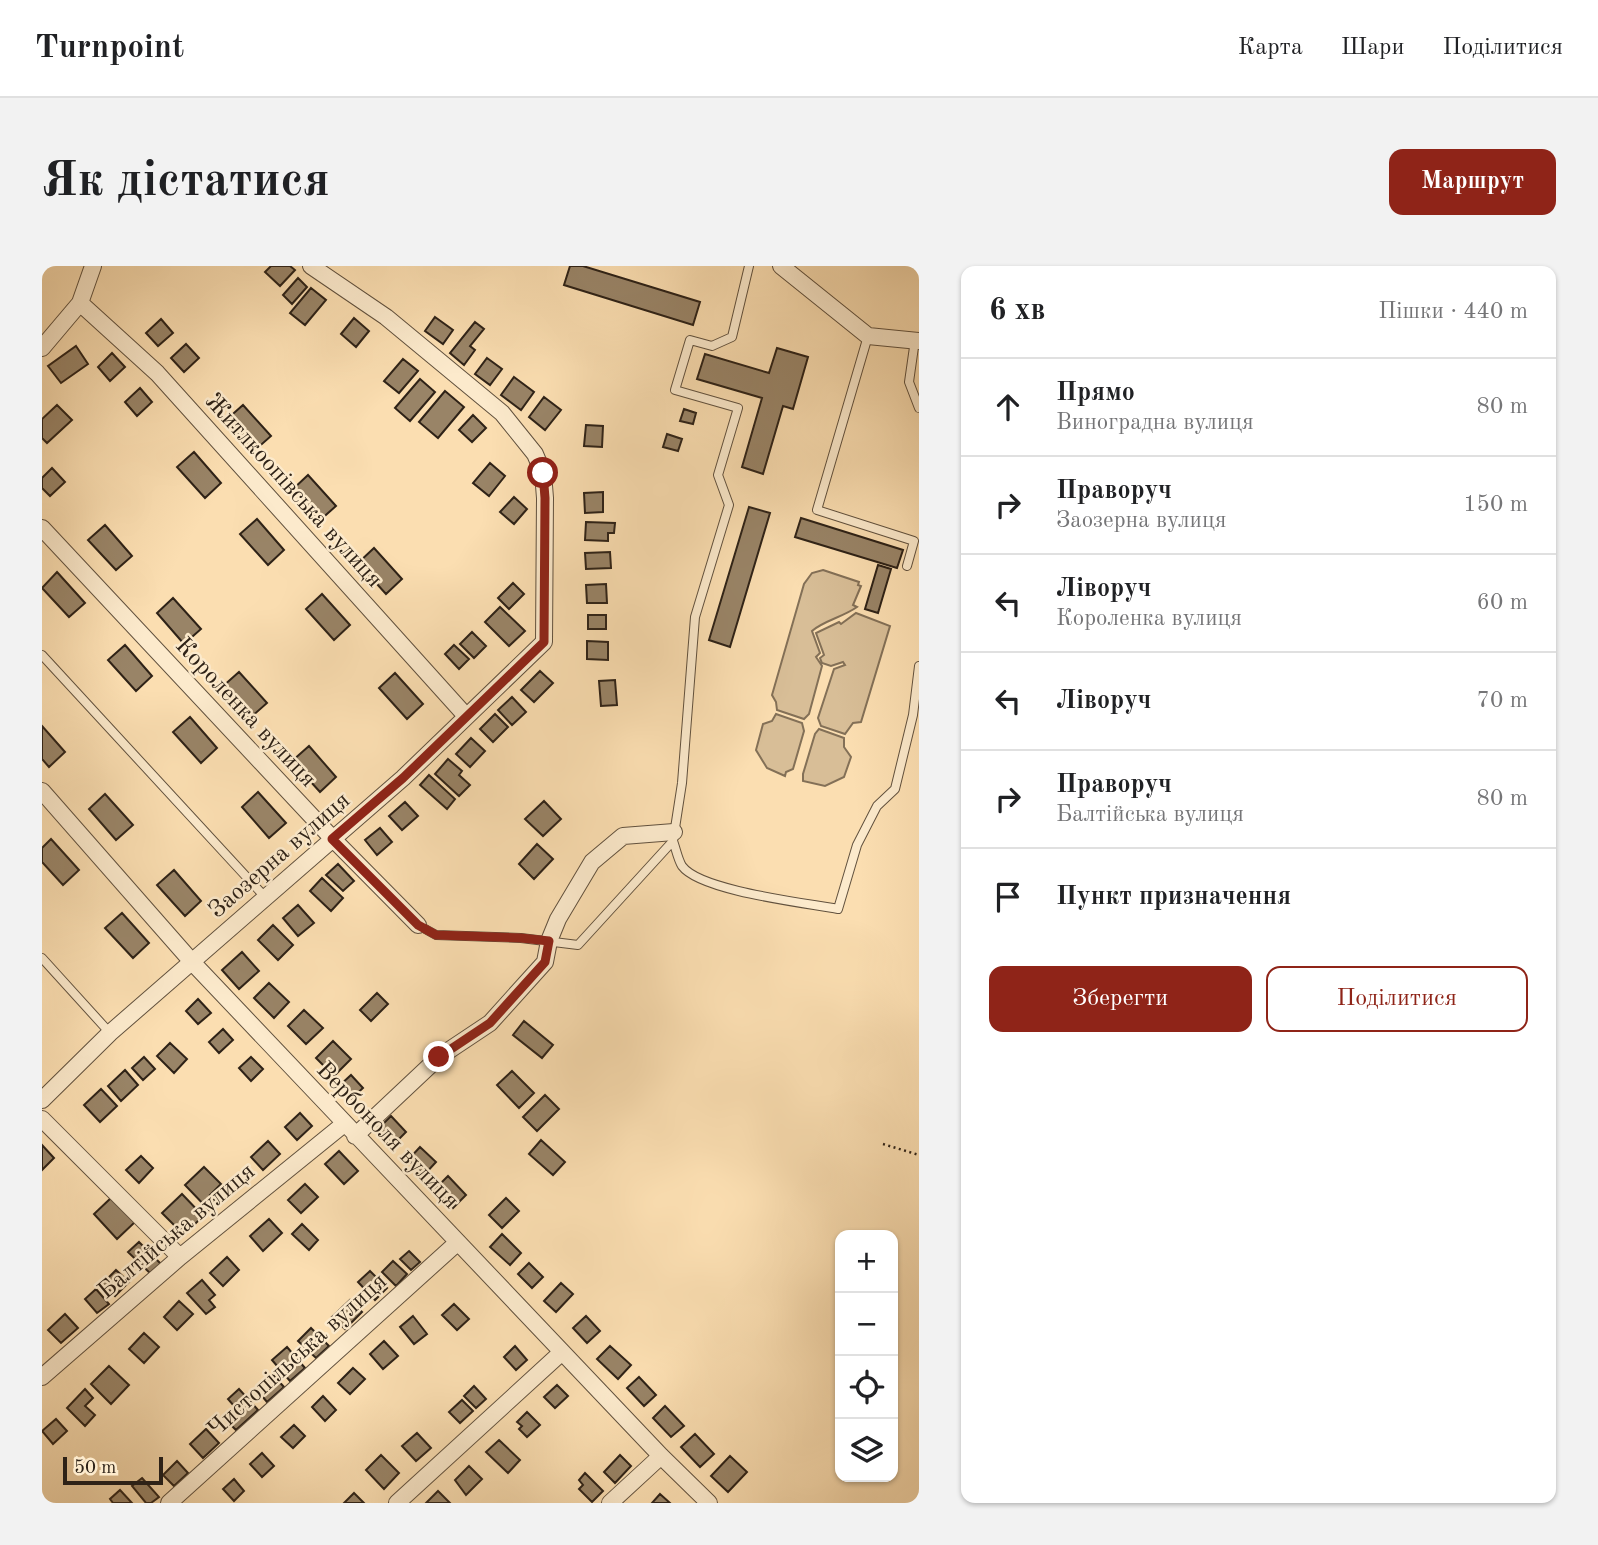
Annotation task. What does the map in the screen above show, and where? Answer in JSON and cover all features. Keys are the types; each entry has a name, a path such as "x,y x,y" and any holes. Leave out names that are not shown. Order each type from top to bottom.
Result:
{"street":[{"path":"42,348 80,303 93,266"},
{"name":"Заозерна вулиця","path":"42,1100 110,1033 403,778 544,642 545,498 543,473 535,454 502,413 386,317 312,266"},
{"path":"781,266 867,336 917,341"},
{"name":"Житлкоопівська вулиця","path":"80,303 157,373 466,716"},
{"name":"Короленка вулиця","path":"42,528 332,839 418,925"},
{"name":"Вербоноля вулиця","path":"42,791 193,963 661,1456 709,1503"},
{"name":"Балтійська вулиця","path":"42,1377 180,1257 350,1130 439,1057 490,1023 545,962 549,941 558,919 592,862 623,836 673,837"},
{"path":"42,1119 180,1257"},
{"name":"Чистопільська вулиця","path":"169,1503 458,1242"},
{"path":"397,1503 562,1352"},
{"path":"610,1503 661,1456"}],"lane":[{"path":"749,266 732,337 712,346 690,340 675,390 738,408 718,475 729,505 695,617 682,783 673,837 682,866 695,877 735,890 838,909 857,845 877,806 895,789 913,715 919,666"},
{"path":"867,336 817,510 914,541 907,566"},
{"path":"917,341 909,382 919,408"},
{"path":"42,655 265,897"},
{"path":"418,925 436,935 521,938 578,945 673,837"},
{"path":"42,958 110,1033"}],"path":[{"path":"883,1144 919,1155"}],"shaded area":[{"path":"823,570 859,582 858,585 861,586 853,605 857,607 812,631 820,653 816,657 822,666 809,714 804,719 777,710 772,695 804,584 812,573"},
{"path":"856,613 890,626 861,722 853,723 845,734 821,726 818,718 834,669 845,665 843,662 831,666 822,663 820,658 824,655 816,633 839,622 841,624"},
{"path":"776,714 802,723 804,731 793,769 786,772 785,776 767,768 756,750 763,724 772,721"},
{"path":"819,729 844,738 844,747 851,757 844,777 825,786 803,781 815,734"}],"building":[{"path":"271,266 290,266 295,270 280,286 265,272"},
{"path":"570,266 583,266 700,302 693,325 564,285"},
{"path":"298,278 307,287 292,304 283,295"},
{"path":"311,288 326,300 305,325 290,313"},
{"path":"435,317 453,330 443,344 425,331"},
{"path":"354,318 369,331 356,347 341,334"},
{"path":"161,319 173,333 158,346 146,333"},
{"path":"475,322 484,329 470,346 475,350 464,365 450,353"},
{"path":"186,344 199,358 184,372 171,358"},
{"path":"76,346 88,364 61,383 48,366"},
{"path":"777,348 808,357 793,409 783,406 763,474 742,467 762,398 697,379 705,354 769,373"},
{"path":"112,353 125,367 110,381 98,367"},
{"path":"487,358 502,369 490,385 475,374"},
{"path":"403,359 418,371 399,393 384,381"},
{"path":"514,377 534,392 521,410 501,395"},
{"path":"420,379 435,392 410,421 395,408"},
{"path":"140,388 152,402 137,416 125,402"},
{"path":"445,391 464,407 438,438 419,422"},
{"path":"544,397 561,410 545,430 529,417"},
{"path":"57,405 72,420 47,443 42,438 42,419"},
{"path":"243,405 271,436 254,451 226,420"},
{"path":"684,409 696,413 693,424 680,421"},
{"path":"473,415 486,428 472,442 459,430"},
{"path":"586,425 603,426 602,447 584,446"},
{"path":"667,434 682,439 678,451 663,447"},
{"path":"194,452 221,483 205,498 177,467"},
{"path":"490,463 505,476 489,496 473,483"},
{"path":"52,468 65,482 50,496 42,488 42,478"},
{"path":"308,475 336,506 319,521 292,490"},
{"path":"603,492 603,512 585,513 584,493"},
{"path":"514,497 527,509 514,524 500,512"},
{"path":"749,507 770,513 730,647 709,640"},
{"path":"801,518 903,550 897,568 795,537"},
{"path":"257,519 284,550 268,565 240,534"},
{"path":"586,522 615,523 614,533 608,533 608,541 585,540"},
{"path":"105,525 132,556 116,570 88,540"},
{"path":"374,548 402,579 386,594 358,563"},
{"path":"610,552 611,568 586,569 585,553"},
{"path":"878,565 891,569 878,613 865,609"},
{"path":"57,572 85,603 69,617 42,588"},
{"path":"513,583 524,594 509,609 498,598"},
{"path":"606,584 607,603 587,603 586,585"},
{"path":"322,594 350,625 334,640 306,609"},
{"path":"173,598 201,629 184,644 157,613"},
{"path":"500,607 525,631 509,646 485,622"},
{"path":"588,615 606,615 606,629 588,629"},
{"path":"472,632 486,646 474,658 460,644"},
{"path":"587,641 608,642 608,660 587,659"},
{"path":"125,645 152,676 136,691 108,660"},
{"path":"454,645 469,659 459,669 445,654"},
{"path":"540,671 553,683 534,702 521,690"},
{"path":"239,672 267,703 250,718 222,687"},
{"path":"395,673 423,704 407,719 379,688"},
{"path":"615,680 617,705 601,706 599,681"},
{"path":"512,697 526,712 512,725 498,710"},
{"path":"495,714 508,727 493,742 480,729"},
{"path":"190,717 217,748 201,763 173,732"},
{"path":"42,726 65,752 49,767 42,759"},
{"path":"471,738 485,751 470,767 456,754"},
{"path":"309,746 336,777 320,792 292,761"},
{"path":"448,759 462,771 459,775 470,785 459,796 435,774"},
{"path":"429,775 455,799 447,809 420,785"},
{"path":"258,792 286,823 269,838 242,807"},
{"path":"105,794 133,825 116,840 89,809"},
{"path":"544,801 561,819 543,836 525,819"},
{"path":"405,802 418,816 402,830 389,816"},
{"path":"380,828 392,842 377,855 365,840"},
{"path":"51,839 79,870 63,885 42,862 42,848"},
{"path":"537,844 553,859 534,879 519,864"},
{"path":"338,864 354,881 343,891 326,875"},
{"path":"174,870 201,901 185,916 157,885"},
{"path":"322,878 343,898 331,911 310,891"},
{"path":"298,905 314,923 298,936 283,918"},
{"path":"122,913 149,943 133,958 105,928"},
{"path":"273,925 293,945 278,960 258,940"},
{"path":"242,952 259,971 239,989 222,970"},
{"path":"269,983 289,1002 274,1018 254,998"},
{"path":"377,993 388,1004 371,1021 360,1010"},
{"path":"198,999 211,1013 198,1024 186,1011"},
{"path":"304,1010 323,1028 306,1044 288,1026"},
{"path":"524,1021 553,1045 542,1058 513,1035"},
{"path":"223,1029 233,1040 219,1053 209,1042"},
{"path":"333,1041 351,1059 334,1076 316,1058"},
{"path":"170,1043 187,1059 174,1073 157,1056"},
{"path":"144,1057 155,1069 143,1080 132,1068"},
{"path":"251,1057 263,1069 251,1081 239,1068"},
{"path":"125,1070 138,1085 121,1101 108,1086"},
{"path":"512,1071 534,1093 519,1108 497,1085"},
{"path":"351,1075 363,1088 351,1099 339,1086"},
{"path":"101,1089 117,1106 100,1122 84,1105"},
{"path":"545,1095 559,1109 537,1131 523,1117"},
{"path":"300,1113 312,1126 297,1140 285,1127"},
{"path":"391,1116 406,1132 393,1145 378,1129"},
{"path":"541,1140 565,1162 553,1175 529,1154"},
{"path":"268,1141 280,1154 263,1170 251,1157"},
{"path":"42,1145 54,1158 42,1170"},
{"path":"420,1147 436,1162 424,1175 408,1160"},
{"path":"339,1151 358,1171 344,1184 325,1164"},
{"path":"141,1156 153,1168 139,1183 126,1170"},
{"path":"204,1167 221,1184 210,1195 217,1202 209,1210 185,1185"},
{"path":"448,1176 466,1195 453,1208 435,1189"},
{"path":"305,1184 318,1197 301,1213 288,1200"},
{"path":"182,1194 203,1216 194,1225 189,1221 180,1231 162,1213"},
{"path":"112,1197 135,1222 117,1239 94,1214"},
{"path":"506,1198 519,1211 502,1228 489,1215"},
{"path":"269,1219 282,1233 263,1251 250,1236"},
{"path":"302,1224 318,1240 309,1250 292,1234"},
{"path":"502,1234 521,1253 510,1265 490,1247"},
{"path":"139,1242 162,1265 152,1275 128,1252"},
{"path":"409,1251 420,1262 411,1270 400,1259"},
{"path":"227,1257 239,1270 223,1286 210,1273"},
{"path":"393,1261 407,1274 396,1286 382,1272"},
{"path":"529,1263 543,1277 532,1288 518,1274"},
{"path":"116,1270 129,1282 115,1296 102,1284"},
{"path":"370,1271 387,1288 375,1300 358,1282"},
{"path":"202,1280 215,1295 209,1300 215,1307 206,1314 187,1293"},
{"path":"561,1283 573,1294 556,1312 544,1301"},
{"path":"96,1289 109,1304 97,1313 85,1299"},
{"path":"350,1300 362,1312 345,1329 332,1317"},
{"path":"179,1301 193,1314 177,1330 164,1317"},
{"path":"454,1304 469,1319 457,1330 442,1315"},
{"path":"65,1314 78,1328 61,1343 48,1330"},
{"path":"413,1316 427,1334 414,1344 400,1327"},
{"path":"586,1316 600,1331 587,1343 573,1328"},
{"path":"311,1328 329,1346 316,1358 298,1341"},
{"path":"144,1333 159,1347 144,1363 129,1349"},
{"path":"384,1341 398,1356 383,1369 370,1354"},
{"path":"515,1346 527,1360 516,1370 504,1357"},
{"path":"610,1346 631,1365 618,1379 597,1359"},
{"path":"287,1347 305,1368 290,1381 272,1360"},
{"path":"109,1366 129,1385 111,1404 91,1384"},
{"path":"353,1368 365,1379 350,1394 338,1383"},
{"path":"273,1375 284,1387 267,1402 257,1390"},
{"path":"639,1377 656,1395 644,1406 627,1388"},
{"path":"557,1385 568,1396 555,1408 544,1397"},
{"path":"474,1386 486,1399 476,1408 464,1396"},
{"path":"85,1389 93,1398 85,1406 95,1415 85,1426 67,1408"},
{"path":"239,1389 258,1410 236,1430 226,1420 235,1407 228,1399"},
{"path":"323,1396 336,1410 325,1421 312,1407"},
{"path":"462,1400 473,1411 460,1423 449,1412"},
{"path":"665,1406 684,1426 671,1437 653,1418"},
{"path":"527,1412 540,1425 527,1437 519,1429 522,1426 517,1422"},
{"path":"56,1419 67,1431 53,1444 42,1431"},
{"path":"294,1425 305,1436 293,1448 281,1437"},
{"path":"206,1429 219,1443 203,1458 190,1444"},
{"path":"417,1433 431,1448 416,1461 402,1446"},
{"path":"695,1434 714,1454 700,1467 681,1447"},
{"path":"499,1440 520,1460 508,1473 486,1452"},
{"path":"262,1453 274,1466 262,1477 250,1464"},
{"path":"381,1455 399,1473 384,1489 366,1470"},
{"path":"620,1455 631,1466 615,1483 604,1472"},
{"path":"730,1456 747,1472 728,1492 711,1476"},
{"path":"177,1461 188,1473 174,1486 163,1475"},
{"path":"469,1466 482,1479 466,1495 455,1480"},
{"path":"585,1473 603,1491 592,1502 579,1489 583,1485 579,1480"},
{"path":"142,1478 159,1497 151,1503 146,1503 132,1486"},
{"path":"234,1479 244,1491 234,1501 223,1489"},
{"path":"120,1490 132,1503 113,1503 110,1499"},
{"path":"438,1491 450,1503 426,1503"},
{"path":"354,1493 364,1503 344,1503"},
{"path":"660,1494 670,1503 652,1503"}],"route":[{"path":"439,1057 490,1023 545,962 549,941 436,935 418,925 332,839 403,778 544,642 543,473"}]}
